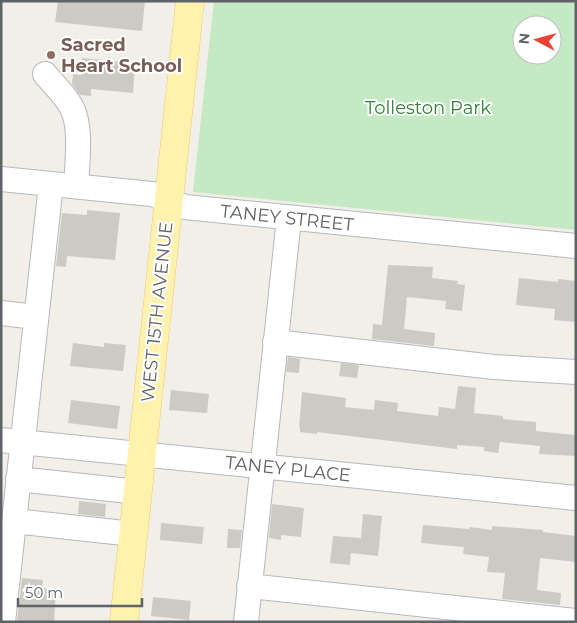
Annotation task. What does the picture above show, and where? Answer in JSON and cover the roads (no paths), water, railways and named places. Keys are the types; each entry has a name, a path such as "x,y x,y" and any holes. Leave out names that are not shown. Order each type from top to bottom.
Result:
{"main road":[{"name":"WEST 15TH AVENUE","path":"124,622 190,1"}],"street":[{"path":"45,74 72,108 76,118 76,186"},
{"name":"TANEY STREET","path":"1,179 152,194 185,208 576,246"},
{"path":"3,622 5,560 14,521 18,479 12,441 36,317 52,184"},
{"path":"246,622 289,218"},
{"path":"1,313 36,317"},
{"path":"275,342 494,366 576,372"},
{"name":"TANEY PLACE","path":"12,441 576,498"},
{"path":"18,479 138,492"},
{"path":"14,521 134,534"},
{"path":"249,586 576,621"}],"place":[{"name":"Sacred Heart School","path":"51,55"}],"park label":[{"name":"Tolleston Park","path":"428,108"}]}
